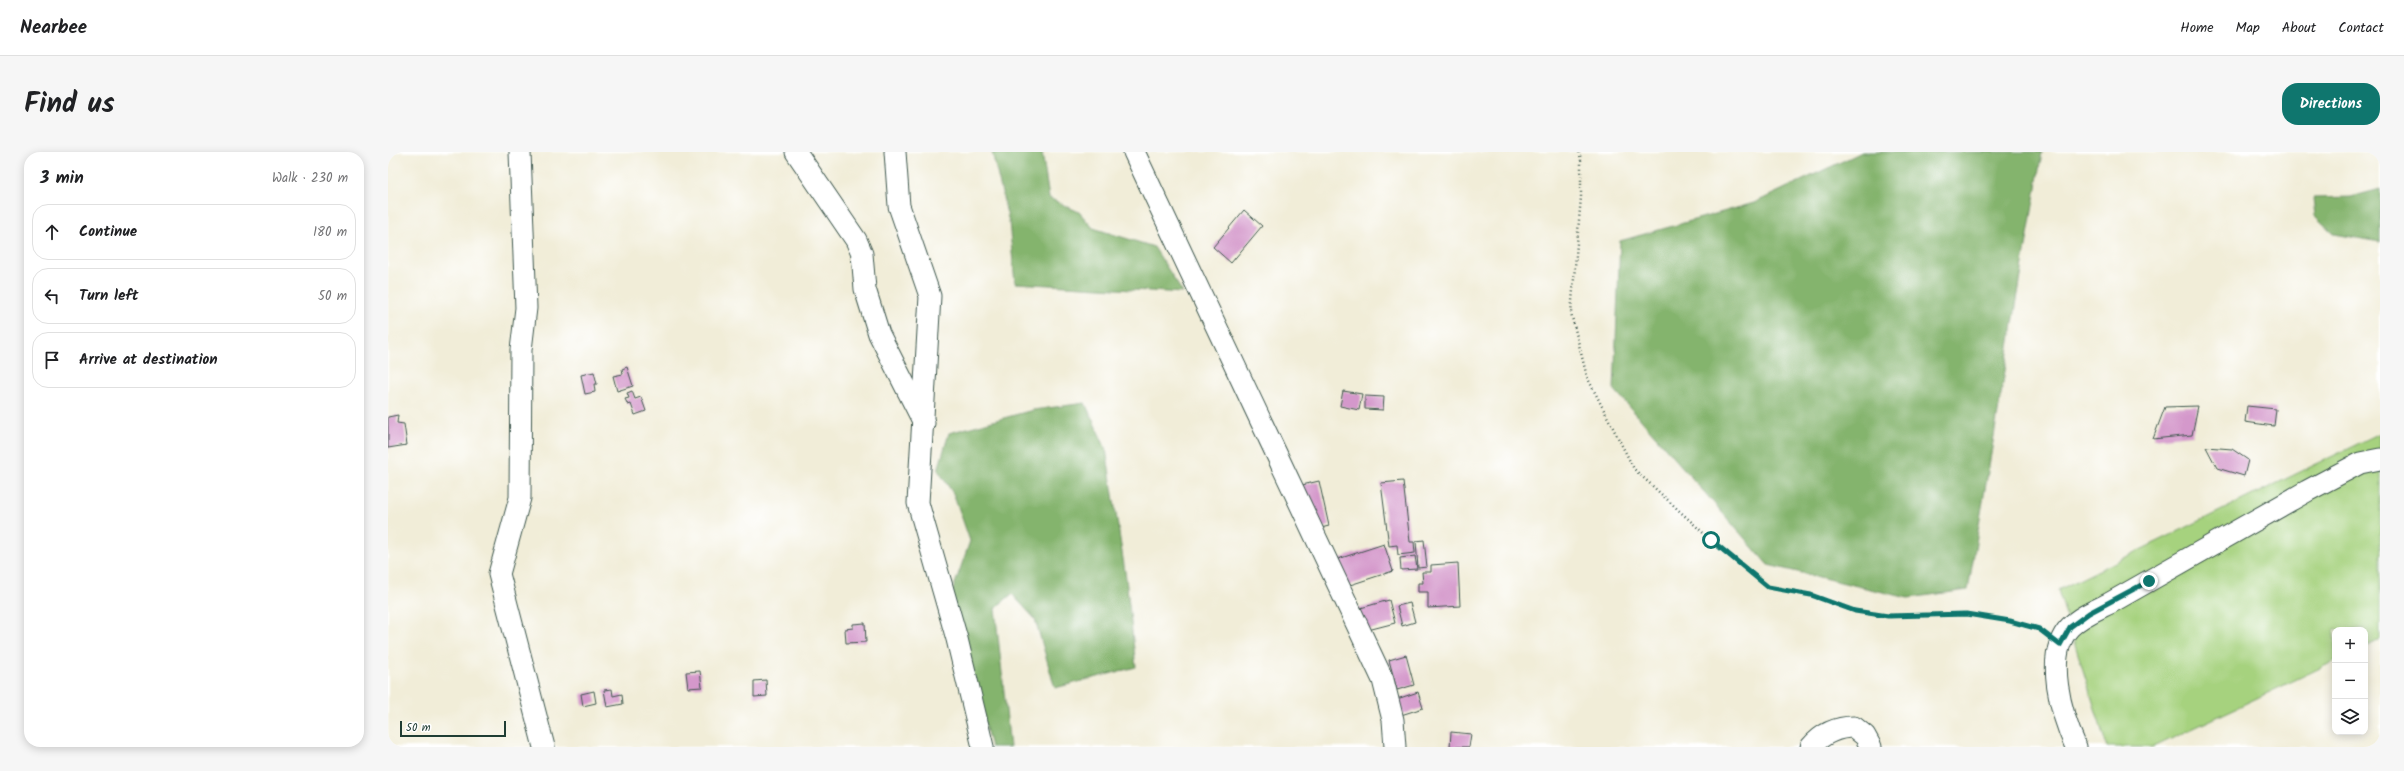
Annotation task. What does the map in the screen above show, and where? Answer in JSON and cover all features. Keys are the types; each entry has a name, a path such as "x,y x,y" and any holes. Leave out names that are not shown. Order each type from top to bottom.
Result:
{"street":[{"path":"520,152 526,308 521,350 520,498 499,574 544,747"},
{"path":"796,152 856,240 862,254 866,289 879,334 924,424"},
{"path":"895,152 899,206 930,296 924,424 918,503 957,639 983,747"},
{"path":"1134,152 1383,680 1393,720 1395,747"},
{"path":"2076,747 2066,726 2059,697 2056,668 2060,645 2070,627 2089,613 2360,463 2380,459"},
{"path":"1811,747 1817,740 1835,729 1854,726 1865,736 1871,747"}],"path":[{"path":"1579,152 1581,159 1580,197 1571,313 1588,377 1634,469 1711,540 1768,587 1811,595 1855,611 1888,616 1967,614 2010,621 2039,629 2060,645"}],"green space":[{"path":"992,152 1042,152 1049,198 1079,212 1093,228 1154,247 1183,293 1015,283 1009,222"},
{"path":"1862,152 2042,152 1968,590 1908,598 1768,565 1614,389 1620,241 1754,203"},
{"path":"2380,189 2380,242 2334,234 2315,216 2313,198 2351,197"},
{"path":"1085,403 1106,449 1126,578 1136,667 1055,688 1035,619 1012,594 995,608 1010,747 991,747 951,595 970,541 954,495 938,470 949,433 1033,410"},
{"path":"2380,433 2380,640 2368,646 2368,627 2332,627 2332,662 2154,747 2107,747 2058,590"}],"building":[{"path":"1244,210 1262,226 1231,263 1213,247"},
{"path":"627,367 633,386 617,391 613,376 623,374 622,369"},
{"path":"594,372 597,384 594,384 595,392 585,394 581,375"},
{"path":"632,391 635,399 641,397 646,411 635,415 631,404 628,405 625,399 629,398 627,393"},
{"path":"1343,391 1362,394 1359,410 1340,406"},
{"path":"1365,396 1384,397 1383,410 1365,409"},
{"path":"2198,406 2192,435 2153,439 2165,407"},
{"path":"2247,406 2276,409 2274,426 2245,422"},
{"path":"398,415 397,423 404,424 407,445 388,448 388,417"},
{"path":"2206,447 2232,449 2248,460 2244,476 2217,468"},
{"path":"1319,481 1329,526 1313,530 1302,485"},
{"path":"1403,481 1410,542 1414,542 1415,553 1398,555 1397,545 1389,546 1381,483"},
{"path":"1424,540 1427,567 1418,568 1416,541"},
{"path":"1384,544 1393,571 1347,586 1338,559"},
{"path":"1415,556 1417,569 1401,570 1400,558"},
{"path":"1458,563 1460,606 1428,608 1428,592 1418,592 1418,583 1423,583 1422,572 1431,572 1431,565"},
{"path":"1389,600 1395,623 1368,630 1357,609"},
{"path":"1410,603 1415,622 1402,626 1397,606"},
{"path":"865,623 866,642 846,643 845,629 853,628 853,624"},
{"path":"1406,655 1414,685 1397,690 1389,660"},
{"path":"700,671 702,687 688,688 686,672"},
{"path":"766,680 767,696 754,697 754,681"},
{"path":"612,689 613,696 622,694 623,704 607,707 604,690"},
{"path":"594,691 596,703 583,706 581,694"},
{"path":"1418,692 1423,708 1401,715 1397,699"},
{"path":"1451,732 1471,734 1469,747 1450,747"}],"route":[{"path":"1711,540 1768,587 1811,595 1855,611 1888,616 1967,614 2010,621 2039,629 2060,645 2070,627 2089,613 2149,581"}]}
